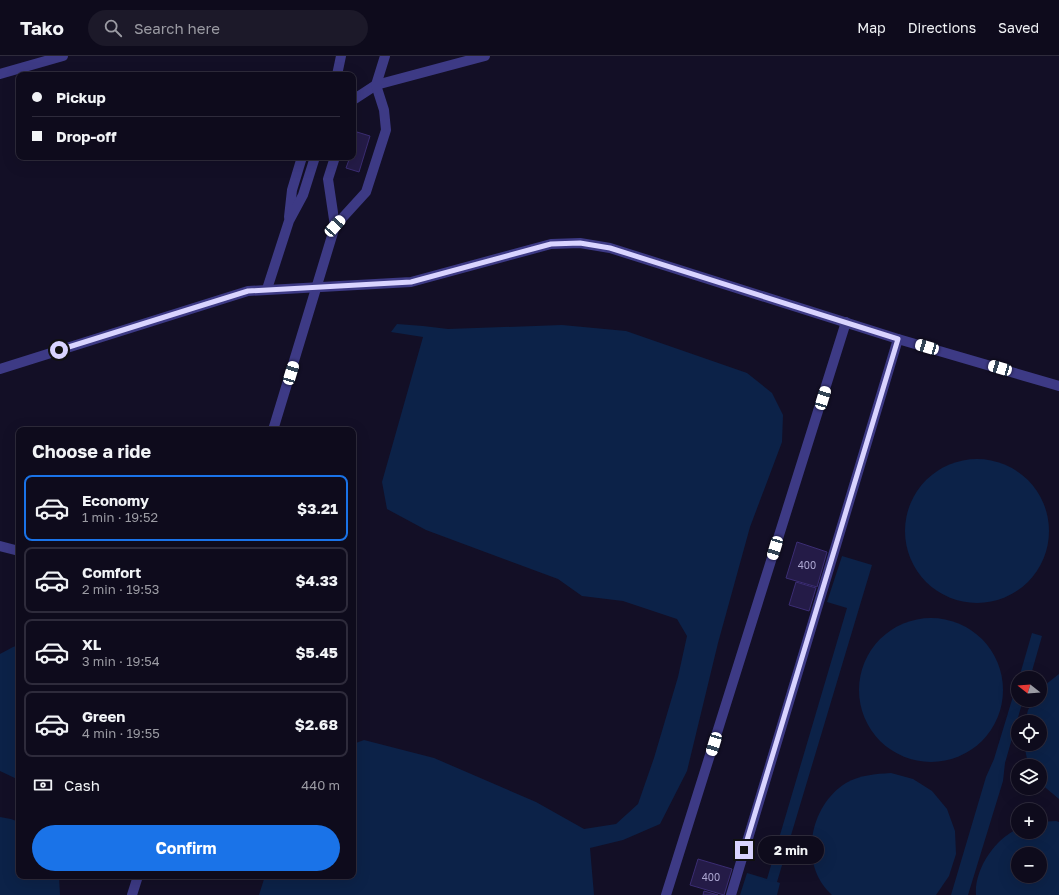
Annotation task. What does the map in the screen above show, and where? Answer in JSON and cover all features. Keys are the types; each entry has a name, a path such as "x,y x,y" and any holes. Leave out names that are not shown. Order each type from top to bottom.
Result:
{"street":[{"path":"0,74 63,56"},
{"path":"338,72 341,56"},
{"path":"335,226 366,192 386,130 384,110 376,85 385,56"},
{"path":"356,98 376,85 485,56"},
{"path":"289,221 292,190 301,160"},
{"path":"267,289 289,221 303,196 314,160"},
{"path":"274,427 335,226 328,179 334,160"},
{"path":"0,368 149,323 248,291 411,282 551,244 580,243 610,248 898,339 1059,386"},
{"path":"666,895 846,322"},
{"path":"731,895 898,339"},
{"path":"0,546 16,550"},
{"path":"132,895 137,879"}],"water":[{"path":"397,324 448,329 562,325 626,331 747,373 772,393 783,415 782,442 750,527 718,643 687,771 660,824 623,840 590,848 594,895 259,895 264,879 356,879 356,743 364,740 434,758 536,802 584,829 616,824 638,804 654,758 678,677 687,636 677,619 623,601 582,596 558,579 426,530 387,509 382,482 423,337 391,332"},
{"path":"970,459 984,459 1005,464 1023,475 1033,485 1044,503 1048,517 1048,545 1044,559 1033,577 1023,587 1005,598 984,603 970,603 949,598 931,587 921,577 910,559 905,538 905,524 910,503 921,485 931,475 949,464"},
{"path":"842,556 872,565 777,882 780,883 777,895 740,895 747,873 767,879 847,608 827,602"},
{"path":"924,618 938,618 965,626 977,634 987,644 998,662 1002,676 1002,704 998,718 987,736 977,746 959,757 938,762 924,762 897,754 885,746 875,736 864,718 859,697 859,683 867,656 875,644 885,634 903,623"},
{"path":"1032,633 1042,636 1032,671 1021,671"},
{"path":"16,646 16,779 0,771 0,654"},
{"path":"1059,674 1059,799 1047,789 1047,759 1027,759 1025,751 1047,751 1047,715 1027,715 1030,707 1047,707 1047,683"},
{"path":"1011,703 1011,707 1021,707 1019,715 1011,715 1011,742 1005,763 1003,781 968,895 951,895 986,777 994,759"},
{"path":"891,773 913,779 932,791 947,809 955,831 956,854 949,876 936,895 832,895 821,883 815,868 812,852 812,836 816,821 823,806 833,793 851,780 868,775"},
{"path":"0,817 16,821 16,879 59,879 60,895 0,895"},
{"path":"1047,822 1059,822 1059,895 976,895 978,875 982,866 994,847 1010,833 1011,839 1047,839"}],"building":[{"path":"357,132 370,136 359,172 346,168 349,160 356,160"},
{"path":"797,542 827,552 817,587 786,578"},
{"path":"796,582 816,588 809,611 789,605"},
{"path":"698,859 732,869 724,895 690,885"},
{"path":"704,891 718,895 703,895"}],"route":[{"path":"59,350 248,291 411,282 551,244 580,243 610,248 898,339 744,850"}]}
